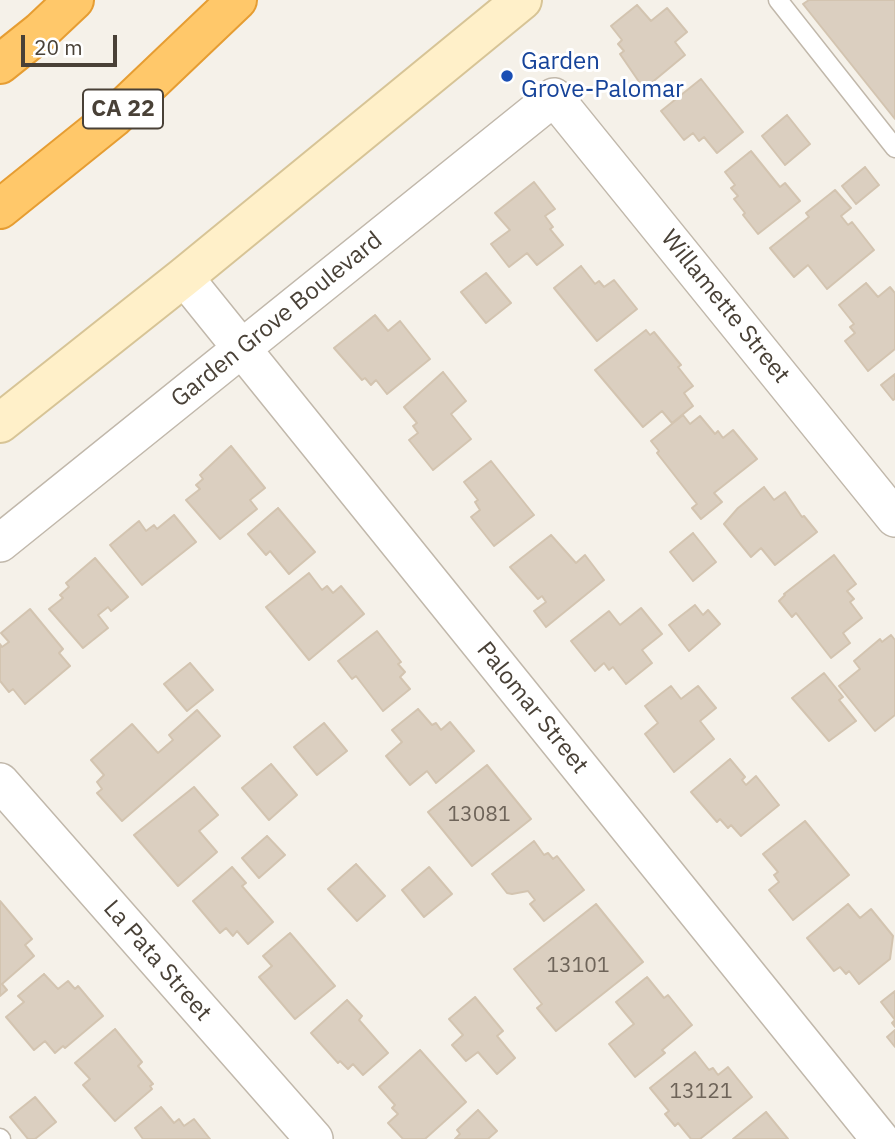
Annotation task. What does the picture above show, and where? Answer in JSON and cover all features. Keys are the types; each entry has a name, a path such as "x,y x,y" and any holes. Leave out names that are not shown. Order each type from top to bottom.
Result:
{"highway":[{"path":"0,64 74,0"},
{"name":"CA 22","path":"0,209 113,118 237,0"}],"main road":[{"path":"0,423 184,277 522,0"}],"street":[{"name":"Garden Grove Boulevard","path":"0,543 554,97"},
{"name":"Willamette Street","path":"554,97 895,518"},
{"name":"Palomar Street","path":"184,277 880,1139"},
{"name":"La Pata Street","path":"0,782 314,1139"}],"lane":[{"path":"778,0 895,148"}],"building":[{"path":"809,0 895,0 895,119 803,4"},
{"path":"637,5 651,21 667,8 687,32 675,42 685,55 644,89 620,54 624,51 618,44 622,40 611,26"},
{"path":"701,79 743,132 717,153 704,137 699,141 693,133 684,140 661,111"},
{"path":"787,115 810,144 785,165 762,136"},
{"path":"751,151 780,187 785,183 800,201 758,234 734,199 738,196 731,188 735,185 725,172"},
{"path":"865,167 879,185 856,204 842,186"},
{"path":"534,182 555,209 545,216 553,227 550,229 563,245 537,265 527,253 509,267 491,244 510,230 495,213"},
{"path":"835,190 851,208 841,216 848,225 852,222 874,250 827,289 808,265 794,277 770,248 809,217 806,213"},
{"path":"581,266 595,284 599,281 604,287 614,280 637,309 597,341 554,288"},
{"path":"486,273 511,303 486,323 461,292"},
{"path":"866,283 878,297 890,287 895,293 895,349 868,371 845,341 855,333 850,327 854,324 839,305"},
{"path":"375,315 388,331 400,321 430,359 387,394 376,380 371,385 365,378 362,380 334,348"},
{"path":"646,330 650,335 654,332 681,365 678,367 693,386 684,393 693,406 672,423 662,411 643,427 595,370"},
{"path":"443,372 466,401 451,414 471,439 433,470 409,440 418,433 413,426 417,423 404,407"},
{"path":"895,374 895,399 893,400 881,385"},
{"path":"683,415 690,424 700,416 715,434 718,431 723,438 733,430 757,459 714,493 722,502 701,519 692,508 697,504 657,453 659,451 651,441"},
{"path":"231,446 265,488 250,500 257,509 220,539 186,500 200,489 196,485 203,479 200,475"},
{"path":"491,461 534,515 494,546 471,517 480,510 475,502 478,500 464,482"},
{"path":"764,487 774,500 785,492 802,517 804,516 817,532 775,565 761,548 751,557 724,524 738,508"},
{"path":"278,508 315,552 289,574 270,551 266,555 248,534"},
{"path":"174,515 196,542 142,585 110,545 139,521 146,531 154,525 157,529"},
{"path":"693,533 716,562 693,581 670,552"},
{"path":"551,535 576,563 585,555 604,580 546,627 534,611 546,602 542,596 538,599 510,567"},
{"path":"834,555 856,584 847,591 854,599 850,602 862,618 843,633 850,643 831,658 796,613 792,617 779,601 784,594"},
{"path":"95,558 128,597 111,611 108,607 98,615 108,628 83,648 49,609 63,598 60,595 69,587 66,583"},
{"path":"309,573 322,590 327,586 333,593 341,586 364,614 309,660 266,607"},
{"path":"695,605 703,615 708,610 720,624 689,651 669,625"},
{"path":"641,608 662,634 642,650 652,663 626,684 613,667 609,670 604,663 595,671 571,641 609,611 620,625"},
{"path":"30,609 63,649 59,653 70,666 25,704 13,689 9,692 0,681 0,644 2,647 9,642 1,633"},
{"path":"377,631 401,662 398,664 405,672 400,677 410,689 383,711 356,676 352,679 338,661"},
{"path":"891,635 895,640 895,715 875,731 839,686 860,669 854,661 880,639 882,642"},
{"path":"190,663 213,690 187,711 164,684"},
{"path":"824,673 843,697 839,700 856,721 829,741 792,698"},
{"path":"671,686 681,699 698,686 716,708 700,721 714,739 674,772 645,734 658,723 645,706"},
{"path":"418,709 432,725 436,723 441,730 450,722 474,751 436,783 427,771 410,785 386,756 402,742 392,730"},
{"path":"197,710 220,736 122,821 97,793 102,789 97,782 104,775 91,760 132,724 158,753 173,740 169,735"},
{"path":"324,723 347,751 317,775 294,747"},
{"path":"730,759 745,777 742,780 746,785 756,776 779,805 741,836 731,825 728,828 720,819 717,822 691,792"},
{"path":"271,764 297,795 269,820 242,788"},
{"path":"487,765 531,819 472,866 428,812"},
{"path":"194,787 218,815 199,831 217,852 178,886 134,835"},
{"path":"805,821 849,875 793,920 769,890 779,882 774,875 778,872 763,854"},
{"path":"267,836 285,855 259,878 242,858"},
{"path":"534,841 544,855 548,853 553,859 557,856 584,890 544,921 530,904 535,900 528,891 507,893 492,874"},
{"path":"356,864 385,896 357,921 328,889"},
{"path":"232,867 246,883 242,886 273,922 248,944 237,931 233,936 226,928 220,933 193,901"},
{"path":"429,867 452,894 424,917 402,890"},
{"path":"0,901 32,939 25,945 34,956 2,984 7,990 0,996"},
{"path":"596,904 643,962 556,1031 537,1008 542,1004 514,969"},
{"path":"848,904 860,918 871,909 893,936 890,959 859,984 849,971 846,974 840,967 834,971 807,938"},
{"path":"290,933 335,986 295,1019 259,977 272,966 263,956"},
{"path":"44,974 58,989 68,981 75,989 78,986 103,1016 65,1048 63,1046 55,1053 45,1041 34,1050 6,1017 24,1002 18,996"},
{"path":"647,977 664,998 668,995 692,1025 662,1050 665,1053 635,1077 609,1044 634,1024 616,1002"},
{"path":"895,991 895,1020 881,1002"},
{"path":"475,997 503,1031 497,1036 515,1058 497,1074 478,1052 466,1061 452,1045 463,1035 449,1019"},
{"path":"347,1000 362,1016 359,1020 388,1053 363,1075 353,1064 348,1069 340,1061 338,1063 311,1033"},
{"path":"115,1029 142,1062 138,1066 153,1084 150,1086 152,1089 115,1121 83,1085 90,1079 75,1063"},
{"path":"895,1030 895,1047 887,1037"},
{"path":"420,1050 466,1102 425,1139 403,1139 388,1123 398,1114 392,1108 395,1105 379,1087"},
{"path":"695,1052 709,1070 713,1068 718,1075 728,1067 752,1097 700,1139 691,1139 678,1123 675,1126 665,1114 669,1111 650,1088"},
{"path":"35,1097 56,1122 35,1139 28,1139 10,1117"},
{"path":"161,1107 174,1123 179,1119 184,1126 194,1119 210,1139 143,1139 135,1128"},
{"path":"478,1110 497,1131 488,1139 455,1139 460,1134 457,1130"},
{"path":"766,1112 788,1139 733,1139"}],"place":[{"name":"Garden Grove-Palomar","path":"507,76"}]}
